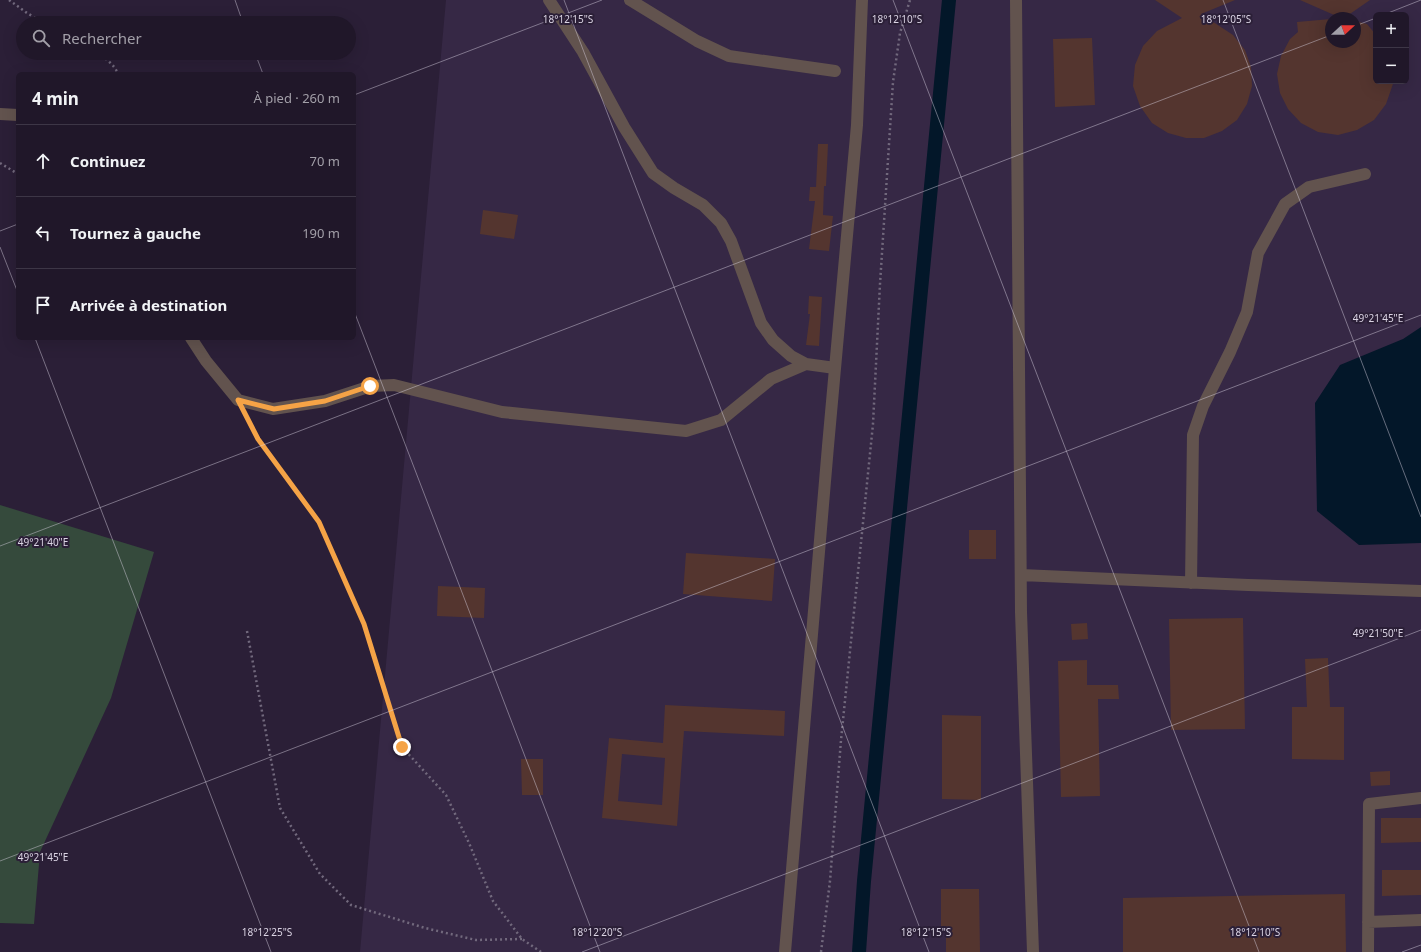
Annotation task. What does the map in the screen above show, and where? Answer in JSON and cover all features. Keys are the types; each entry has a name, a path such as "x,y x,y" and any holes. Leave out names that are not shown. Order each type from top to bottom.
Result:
{"street":[{"path":"549,0 583,52 624,128 653,173 703,206 721,223 731,241 761,323 773,340 791,356 806,364 835,368"},
{"path":"630,0 697,41 729,56 835,71"},
{"path":"785,952 857,125 862,0"},
{"path":"1016,0 1021,575 1033,952"},
{"path":"0,114 16,115"},
{"path":"1191,583 1193,435 1203,406 1248,312 1258,253 1285,204 1309,187 1365,174"},
{"path":"192,340 206,360 238,400 274,409 325,401 370,386 394,385 502,412 686,431 721,420 771,379 806,364"},
{"path":"1021,575 1421,591"},
{"path":"1368,952 1369,804 1421,798"},
{"path":"1368,922 1421,920"}],"path":[{"path":"8,0 32,16"},
{"path":"821,952 830,881 841,740 873,424 893,82 900,33 910,0"},
{"path":"107,60 117,72"},
{"path":"0,163 16,173"},
{"path":"238,400 258,439 319,522 364,624 402,747 446,795 469,843 493,901 522,938 541,952"},
{"path":"247,631 280,808 320,874 351,905 425,928 476,940 522,938"}],"shaded area":[{"path":"446,0 1421,0 1421,952 360,952"}],"green space":[{"path":"0,505 154,552 111,698 40,852 34,924 0,923"}],"water":[{"path":"1421,327 1421,543 1359,545 1317,511 1315,403 1340,365 1403,339"}],"building":[{"path":"1155,0 1235,0 1201,14 1233,35 1245,50 1251,67 1252,86 1247,104 1237,120 1222,131 1204,138 1186,138 1168,133 1152,123 1140,106 1133,86 1135,65 1143,46 1157,31 1182,18"},
{"path":"1300,0 1370,0 1353,12 1327,12"},
{"path":"1325,20 1325,48 1361,48 1361,22 1367,24 1373,31 1373,84 1393,84 1386,104 1374,120 1357,130 1338,135 1318,132 1301,123 1288,109 1280,93 1277,74 1281,56 1290,39 1298,32 1297,22"},
{"path":"1092,38 1095,105 1055,107 1053,39"},
{"path":"818,144 828,144 823,215 833,216 829,251 809,249 815,201 809,201 810,187 816,187"},
{"path":"483,210 518,215 514,239 480,234"},
{"path":"809,296 822,297 819,346 806,345 810,314 808,314"},
{"path":"969,530 996,530 996,559 969,559"},
{"path":"686,553 775,559 772,601 683,594"},
{"path":"438,586 485,588 484,618 437,616"},
{"path":"1243,618 1245,729 1171,730 1169,619"},
{"path":"1087,623 1088,639 1072,640 1071,624"},
{"path":"1328,658 1330,707 1344,707 1344,760 1292,759 1292,707 1307,707 1305,659"},
{"path":"1087,660 1087,685 1118,685 1119,699 1098,699 1100,796 1061,797 1058,661"},
{"path":"665,705 785,711 784,736 684,731 677,826 602,818 609,738 663,743","holes":["622,754 665,758 662,805 618,801"]},
{"path":"942,715 981,716 981,800 942,799"},
{"path":"521,759 543,759 543,795 522,795"},
{"path":"1390,771 1390,785 1371,786 1370,772"},
{"path":"1381,818 1421,818 1421,842 1381,843"},
{"path":"1382,870 1421,870 1421,895 1382,896"},
{"path":"941,889 979,889 980,952 946,952 946,931 941,931"},
{"path":"1345,894 1346,952 1123,952 1123,898"}],"waterway":[{"path":"859,952 864,881 949,0"}],"route":[{"path":"370,386 325,401 274,409 238,400 258,439 319,522 364,624 402,747"}]}
